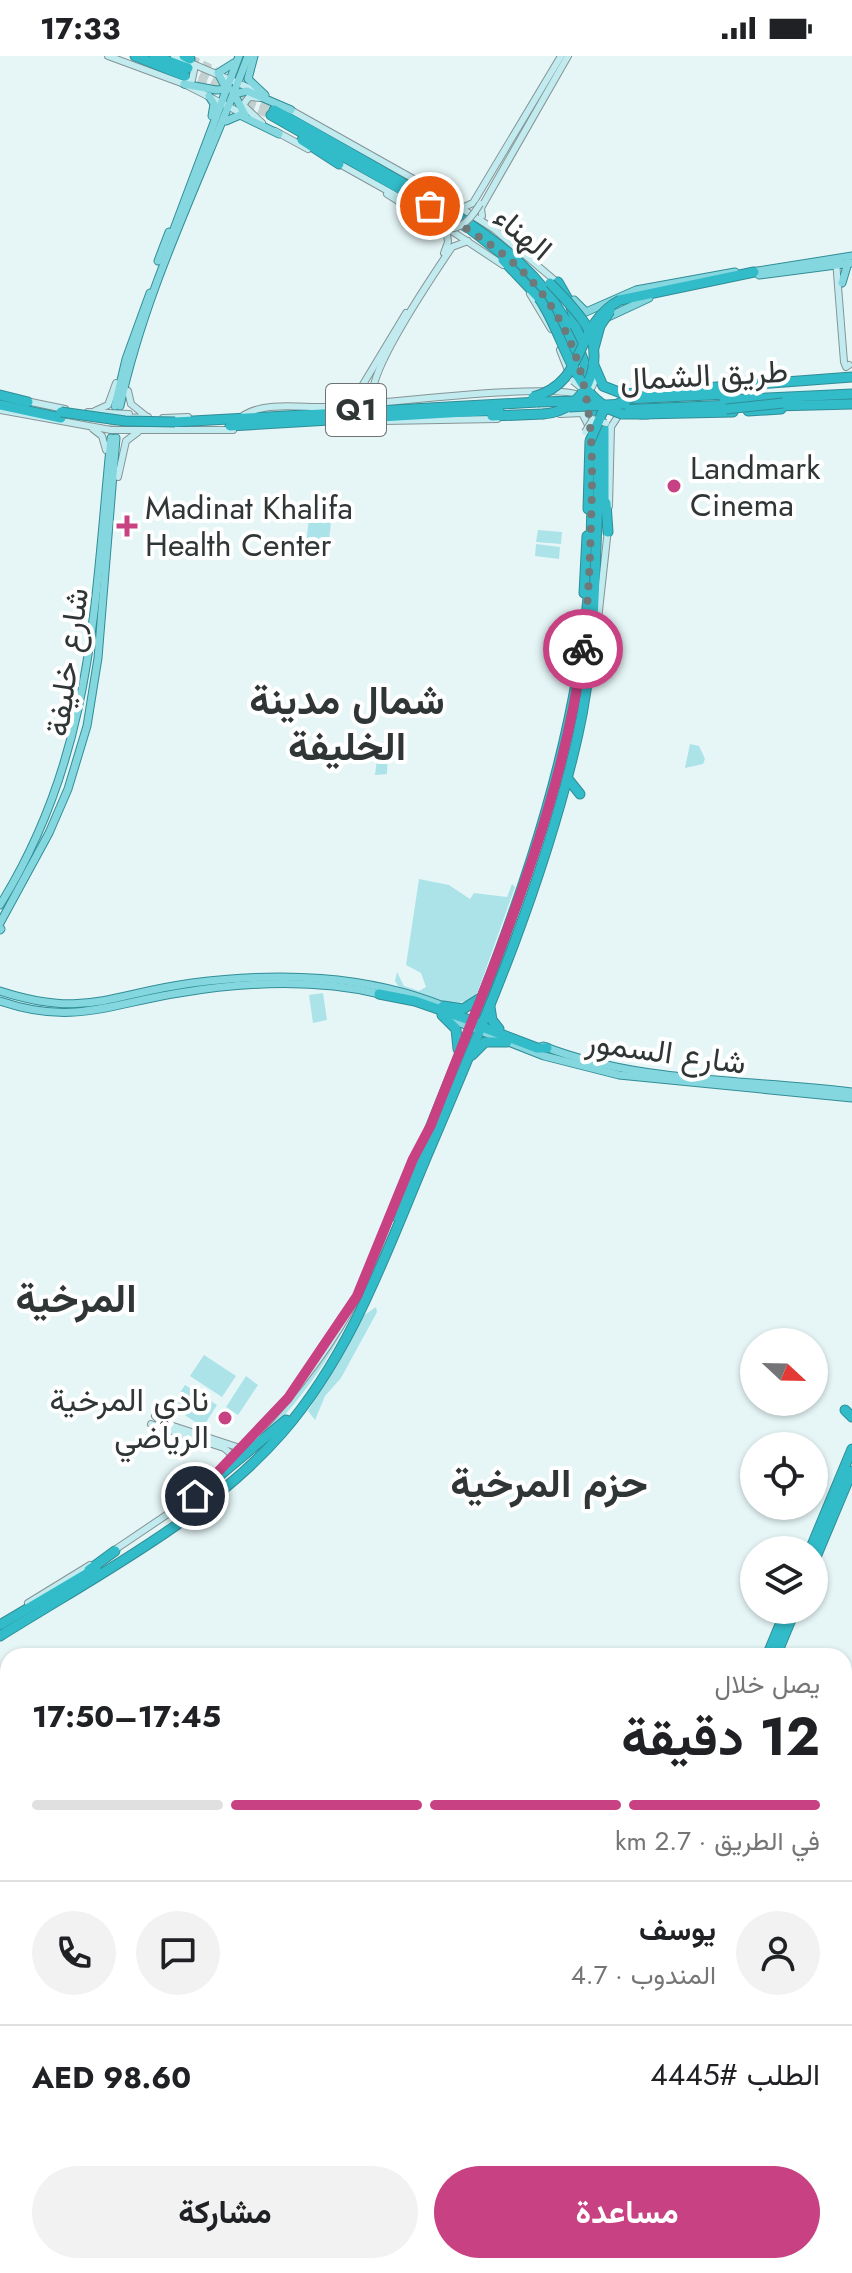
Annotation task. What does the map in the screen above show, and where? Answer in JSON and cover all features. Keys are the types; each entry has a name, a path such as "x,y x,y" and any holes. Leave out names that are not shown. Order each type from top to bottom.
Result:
{"highway":[{"path":"154,56 188,68"},
{"path":"136,61 188,68"},
{"path":"269,117 339,164"},
{"name":"الهناء","path":"269,117 379,169 484,231 515,256 550,293 584,355 592,402"},
{"name":"الهناء","path":"269,117 437,210 486,241 535,285 584,355"},
{"path":"379,169 434,191"},
{"path":"437,210 499,256 553,314 584,355"},
{"path":"484,231 518,253 551,282 587,328 584,355 589,381 581,397 564,410 535,404"},
{"path":"535,404 568,377 590,327 605,310 621,301 754,272"},
{"path":"551,282 601,385 627,398"},
{"path":"584,355 600,326 621,301 702,284"},
{"path":"537,299 589,395 612,410 641,414 783,404 852,387"},
{"path":"0,1629 197,1509 246,1469 288,1426 332,1368 353,1330 461,1072 537,845 549,790 581,711 580,639 585,575 587,436 603,411 627,398 824,379 852,387"},
{"path":"641,414 740,405 766,410 852,387"},
{"name":"طريق الشمال","path":"295,416 361,417 627,398 852,387"},
{"name":"طريق الشمال","path":"627,398 740,405 852,387"},
{"path":"361,417 424,418 570,399 590,408 607,427 602,540 594,594"},
{"path":"0,400 28,402"},
{"name":"طريق الشمال","path":"0,400 61,415 175,424 442,406 535,404"},
{"path":"571,796 558,791 586,653 580,639 592,488 592,402"},
{"path":"592,402 598,446 602,532"},
{"path":"602,532 603,418 620,409 783,404"},
{"path":"252,428 295,416"},
{"path":"499,1029 490,1013 489,993 521,929 551,838 571,796 569,773 581,711 605,481"},
{"path":"580,586 585,575"},
{"path":"571,796 569,773 573,728"},
{"path":"521,929 557,799 549,790"},
{"path":"443,1117 443,1108 518,918 535,866 537,845"},
{"path":"442,1010 463,1009 489,993"},
{"path":"379,994 415,1001 537,1048 547,1048"},
{"path":"442,1010 459,1035 456,1061"},
{"path":"0,1629 191,1506 254,1454 314,1385 348,1328 456,1061 476,1025"},
{"path":"461,1072 480,1045 507,1042"},
{"path":"195,1496 286,1420"},
{"path":"816,1536 852,1449"},
{"path":"825,1536 851,1473 852,1461"},
{"path":"71,1584 115,1551"},
{"path":"770,1648 780,1624"},
{"path":"779,1648 789,1624"}],"main road":[{"path":"108,56 136,61 165,76 170,84"},
{"path":"174,56 188,68 214,106 206,145"},
{"path":"165,76 188,68 227,71 244,56"},
{"path":"198,186 197,177 244,56"},
{"path":"244,56 248,79 265,97"},
{"path":"126,68 136,61"},
{"path":"482,216 478,205 539,96 565,62"},
{"path":"551,78 565,62"},
{"path":"379,185 432,223 446,229 459,228 470,220 529,108 565,62"},
{"path":"207,92 217,83 215,72"},
{"path":"215,72 245,115"},
{"path":"207,92 243,90 291,110"},
{"path":"207,92 265,97"},
{"path":"230,92 245,115"},
{"name":"شارع خليفة","path":"0,923 37,859 72,777 87,726 98,658 116,422 137,341 225,123 230,92"},
{"name":"شارع خليفة","path":"0,905 38,835 66,766 81,706 116,422 135,331 206,145 230,92"},
{"path":"265,97 249,97 243,105 269,117"},
{"name":"الهناء","path":"269,117 279,134 379,185 507,268 537,299 573,381 584,390 591,388 595,380 593,346 574,300 504,237 434,191 291,110"},
{"path":"225,123 240,115 279,134"},
{"path":"245,115 269,117"},
{"path":"337,136 351,139 482,216 504,237"},
{"path":"158,261 184,202"},
{"path":"464,207 478,205"},
{"path":"446,226 448,242"},
{"path":"385,402 373,398 368,382 448,242 454,237 457,243"},
{"path":"160,279 181,240"},
{"path":"457,243 471,242"},
{"path":"347,406 368,382 457,243"},
{"path":"574,300 582,311 592,311 610,299 636,290 842,260"},
{"path":"792,271 842,260"},
{"path":"588,334 604,320 645,299 702,284 842,260"},
{"path":"842,260 852,387"},
{"path":"842,260 844,362 852,387"},
{"path":"592,311 592,321 604,320"},
{"path":"395,341 404,334"},
{"path":"490,395 555,387 564,380 568,369"},
{"path":"86,412 105,407 116,383"},
{"path":"128,391 131,404 147,416"},
{"path":"244,415 258,408 347,406 570,391 583,399 581,407 571,412"},
{"path":"0,400 85,425 101,434 106,450"},
{"path":"334,401 347,406"},
{"path":"28,402 108,416 110,420 107,425 85,425"},
{"path":"581,711 599,636 607,427 619,413 675,407"},
{"path":"278,408 295,416"},
{"path":"86,412 116,422"},
{"name":"طريق الشمال","path":"116,422 142,431 582,413 590,425 592,488"},
{"path":"85,425 147,416 295,416"},
{"path":"424,418 447,420"},
{"path":"587,436 593,419 607,427"},
{"path":"118,477 126,441 142,431"},
{"path":"94,616 103,483"},
{"path":"72,777 80,763"},
{"path":"0,913 6,895"},
{"path":"1,999 29,1005 92,1005 168,987 224,980 323,978 379,985 476,1025"},
{"path":"1,999 36,1013 62,1014 101,1010 182,992 244,986 327,986 379,994 442,1010"},
{"name":"شارع السمور","path":"476,1025 499,1029 589,1062 668,1075 852,1095"},
{"name":"شارع السمور","path":"476,1025 507,1042 556,1060 619,1075 852,1095"},
{"path":"589,1062 600,1060"},
{"path":"0,1629 195,1496 243,1449 311,1367 357,1296 409,1174"},
{"path":"155,1416 161,1422 243,1449"},
{"path":"151,1424 226,1449 231,1460"}],"shaded area":[{"path":"317,511 327,514 331,522 328,549 318,555 310,552 306,544 309,518"},
{"path":"538,530 562,532 561,544 536,542"},
{"path":"536,544 560,547 559,559 535,556"},
{"path":"365,744 388,746 387,774 375,775 378,751 365,750"},
{"path":"690,744 699,746 705,759 703,764 685,768"},
{"path":"419,879 449,885 470,899 474,893 507,897 512,884 515,887 476,997 451,1006 398,986 395,981 397,972 404,986 419,991 426,987 421,973 406,965"},
{"path":"323,993 327,1020 313,1023 309,995"},
{"path":"358,1298 337,1342 311,1382 246,1455"},
{"path":"376,1307 377,1312 341,1378 325,1396 315,1420 308,1411 363,1316"},
{"path":"204,1355 236,1376 222,1397 190,1376"},
{"path":"246,1376 258,1385 238,1415 226,1407"},
{"path":"185,1385 217,1405 203,1427 171,1406"}],"tunnel":[{"path":"190,59 215,71"},
{"path":"188,68 274,110"},
{"path":"185,76 271,115"},
{"path":"111,438 115,406"}],"way so far":[{"path":"430,206 486,241 535,285 560,319 576,353 591,411 593,444 590,567 583,649"}],"place":[{"name":"Landmark Cinema","path":"674,486"},
{"name":"Madinat Khalifa Health Center","path":"127,526"},
{"name":"نادي المرخية الرياضي","path":"225,1418"}],"district":[{"name":"شمال مدينة الخليفة","path":"347,723"},
{"name":"المرخية","path":"76,1298"},
{"name":"حزم المرخية","path":"549,1483"}],"route":[{"path":"195,1496 249,1443 288,1398 360,1291 413,1159 431,1125 515,911 560,763 583,649"}]}
